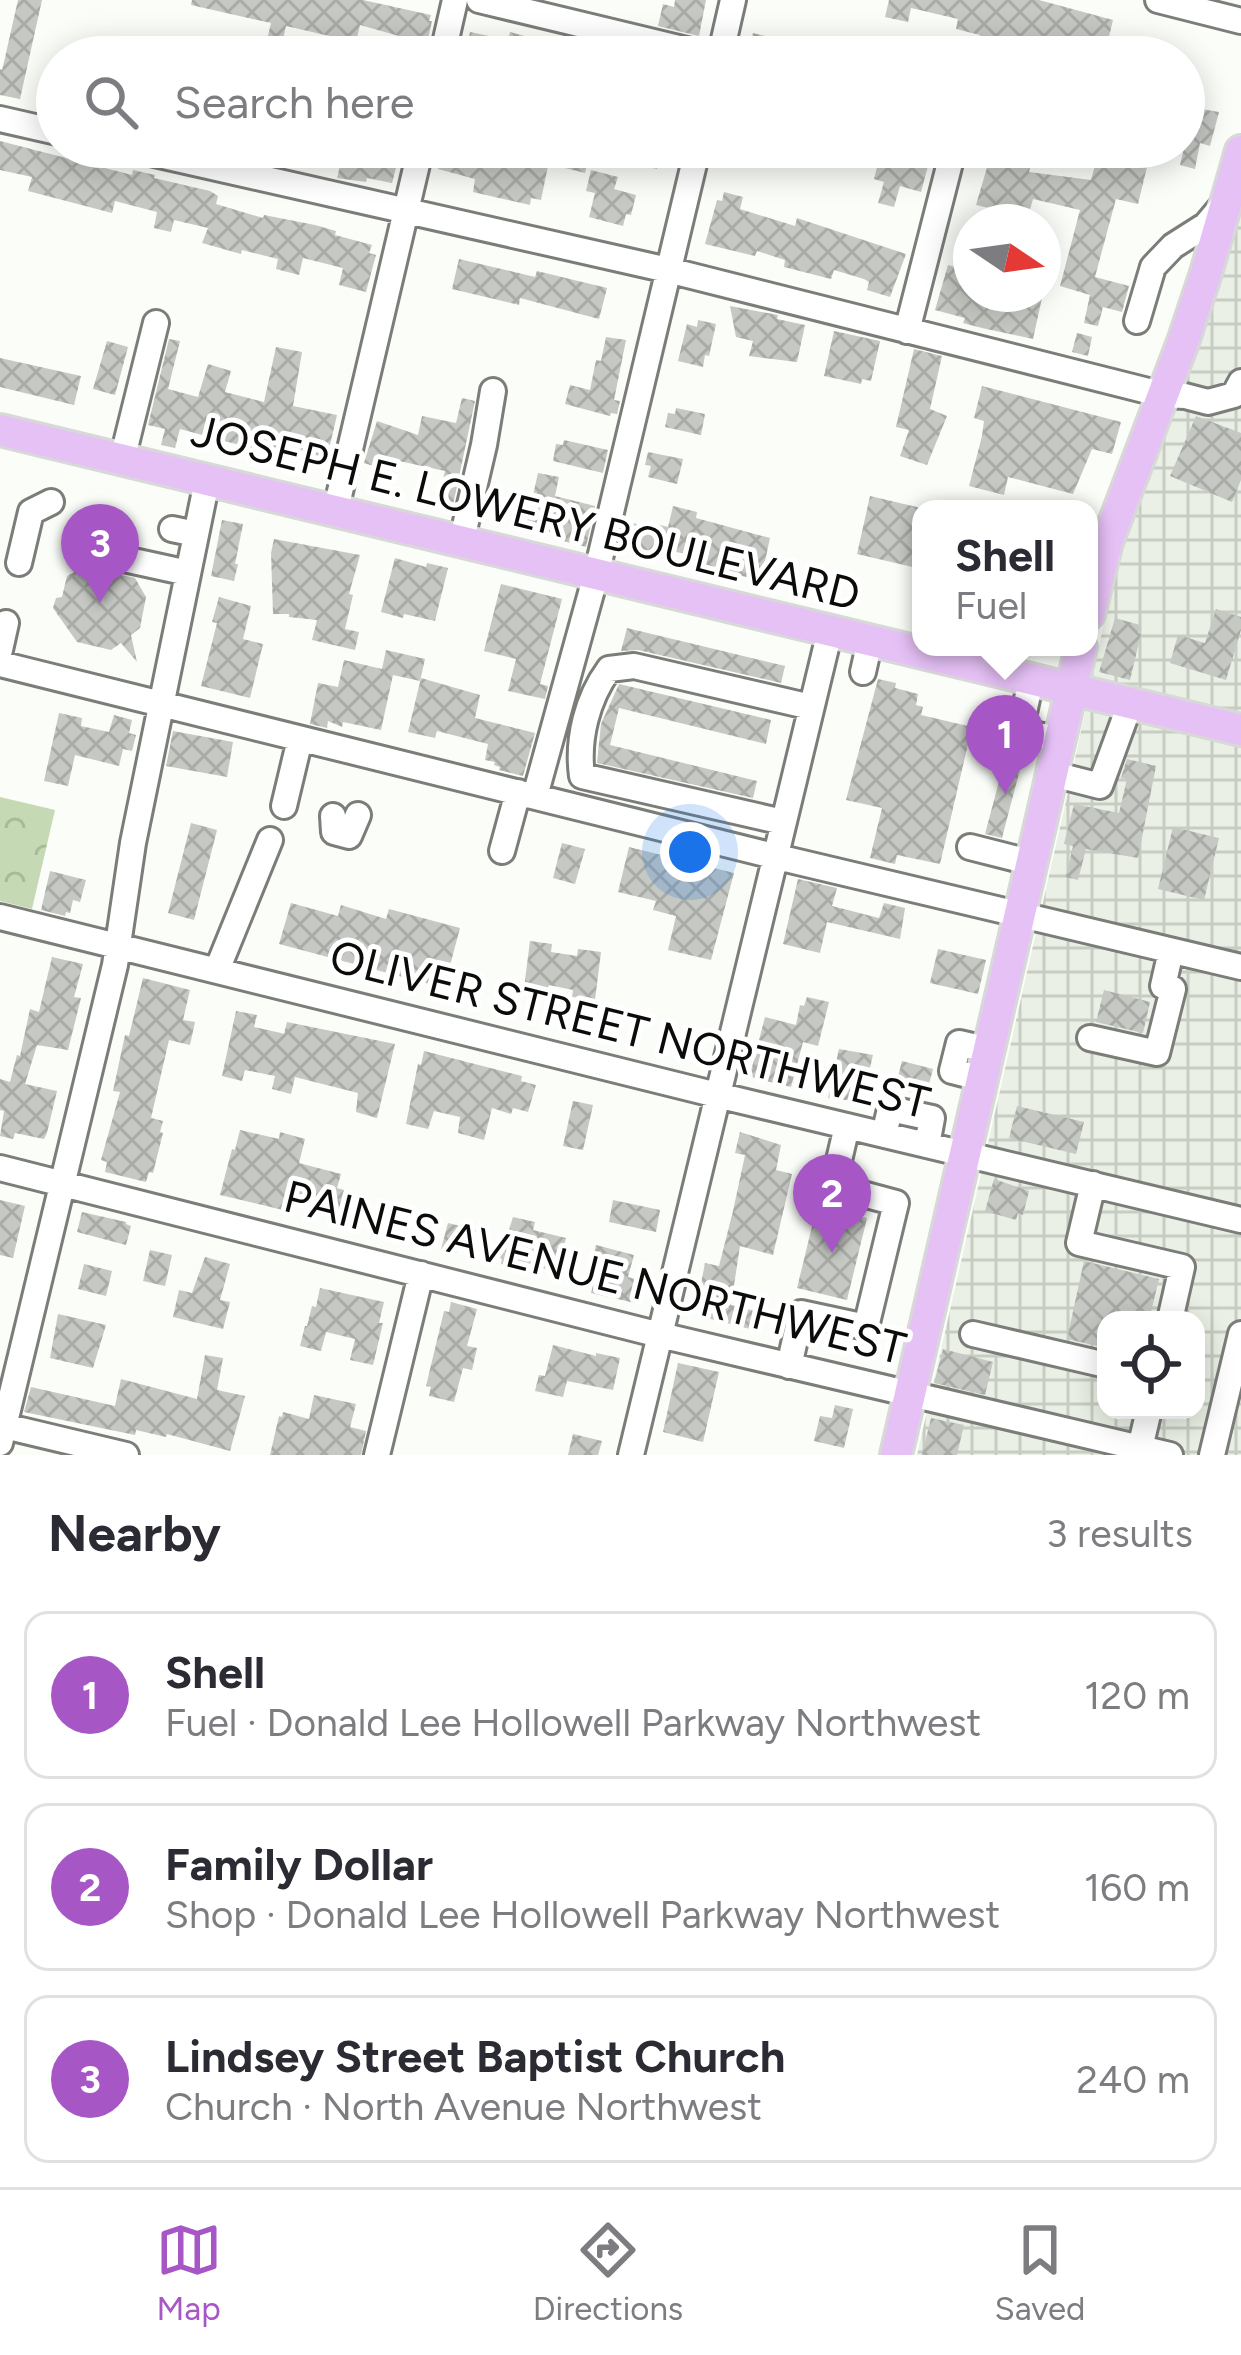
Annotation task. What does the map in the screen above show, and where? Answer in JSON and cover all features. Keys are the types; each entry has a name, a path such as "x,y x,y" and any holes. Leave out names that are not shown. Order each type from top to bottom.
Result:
{"main road":[{"path":"1098,560 1163,395 1236,174"},
{"name":"JOSEPH E. LOWERY BOULEVARD","path":"0,430 830,632 912,641"},
{"path":"896,1455 1080,656"},
{"name":"JOSEPH E. LOWERY BOULEVARD","path":"1004,660 1031,680 1130,704 1204,732 1241,730"}],"street":[{"path":"447,36 455,0"},
{"path":"479,0 630,36"},
{"path":"724,36 733,0"},
{"path":"1158,0 1241,21"},
{"path":"0,119 36,127"},
{"path":"215,168 668,270 1163,395 1208,402 1234,394 1241,382"},
{"path":"335,513 416,168"},
{"path":"502,851 526,794 596,575 693,168"},
{"path":"907,331 949,168"},
{"path":"1137,321 1153,267 1173,246 1206,225 1236,174"},
{"path":"122,460 156,322"},
{"path":"461,543 493,391"},
{"path":"126,1455 1,1431 115,965 133,843 188,573 184,531 207,481"},
{"path":"30,552 31,512 51,502"},
{"path":"83,550 188,573"},
{"path":"0,650 6,623"},
{"path":"631,1455 830,632"},
{"path":"863,672 882,635"},
{"path":"0,664 1021,915 1183,947 1241,967"},
{"path":"784,822 582,776 582,730 609,669 634,666 812,707"},
{"path":"1031,680 1020,732 1060,739"},
{"path":"1053,774 1100,786 1130,704"},
{"path":"284,806 300,739"},
{"path":"217,970 270,840"},
{"path":"970,847 1033,863"},
{"name":"OLIVER STREET NORTHWEST","path":"0,917 1241,1220"},
{"path":"1090,1038 1157,1053 1174,988 1163,986 1183,947"},
{"path":"790,1366 801,1313 866,1327 896,1203 833,1186 847,1126"},
{"name":"PAINES AVENUE NORTHWEST","path":"0,1168 660,1335 1170,1455"},
{"path":"1093,1184 1079,1243 1182,1267 1172,1311"},
{"path":"377,1455 421,1274"},
{"path":"973,1334 1097,1363"},
{"path":"1212,1455 1234,1393 1241,1334"},
{"path":"1140,1448 1147,1419"}],"shaded area":[{"path":"1241,210 1241,1455 917,1455 1066,801 1120,548 1189,375"}],"green space":[{"path":"0,797 55,810 32,909 0,901"}],"building":[{"path":"18,0 42,0 20,99 0,95 0,69"},
{"path":"192,0 363,0 431,15 432,21 429,36 399,36 360,25 357,36 330,36 286,26 284,36 268,36 271,23 191,5"},
{"path":"675,0 706,0 699,36 658,26 663,4 674,7"},
{"path":"889,0 1039,0 1113,20 1109,36 980,36 956,29 958,19 911,8 908,22 885,17"},
{"path":"1205,110 1219,112 1210,146 1205,144"},
{"path":"0,141 36,150 36,168 105,168 132,175 133,170 210,191 218,196 216,204 336,231 335,235 372,245 369,253 376,255 366,292 339,285 343,268 303,258 299,275 276,269 278,259 202,243 208,228 174,220 171,232 154,228 157,212 115,201 112,213 28,191 32,177 0,170"},
{"path":"340,168 396,168 392,183 337,178"},
{"path":"548,168 541,200 531,198 530,205 473,192 475,179 438,169"},
{"path":"877,168 927,168 921,192 900,186 894,207 878,203 884,182 874,179"},
{"path":"987,168 1030,168 1029,172 1091,180 1094,168 1147,168 1138,204 1116,199 1095,277 1129,286 1122,312 1103,307 1098,326 1084,323 1090,295 1061,286 1080,210 1033,199 1032,204 976,204"},
{"path":"591,170 618,177 614,189 636,195 623,226 589,217 595,193 586,191"},
{"path":"724,192 743,197 740,209 795,226 797,218 906,254 890,297 867,290 869,282 864,279 834,270 831,279 784,267 785,260 757,251 755,256 705,244 717,200 722,201"},
{"path":"459,259 607,288 599,319 520,298 519,305 452,289"},
{"path":"948,265 953,266 953,312 1039,312 1033,339 963,323 965,318 935,310"},
{"path":"730,306 805,325 797,362 749,356 753,341 736,337"},
{"path":"698,320 716,324 703,367 678,361 687,324 697,327"},
{"path":"834,331 880,341 871,381 862,379 861,384 824,376"},
{"path":"1077,333 1092,337 1088,356 1072,352"},
{"path":"606,337 626,340 614,400 620,401 617,414 610,416 565,404 570,385 590,390"},
{"path":"169,339 180,341 168,389 198,397 208,364 231,371 225,392 264,402 276,347 302,352 293,406 337,415 327,458 280,447 279,453 247,447 180,429 175,448 161,445 165,429 148,425"},
{"path":"107,341 128,347 115,395 93,389"},
{"path":"914,349 942,356 930,409 947,416 927,465 900,456 909,430 896,427"},
{"path":"0,358 81,376 74,405 0,387"},
{"path":"982,386 1121,422 1112,454 1092,449 1073,494 1008,477 1004,495 969,486 984,421 974,418"},
{"path":"462,398 475,401 452,510 436,507 445,471 399,461 395,473 364,463 377,421 418,435 422,416 456,423"},
{"path":"676,408 705,414 701,435 665,427 668,413 675,414"},
{"path":"1196,416 1241,433 1241,480 1232,502 1170,476"},
{"path":"564,440 608,450 603,473 553,461 556,444 563,445"},
{"path":"648,452 683,459 677,484 648,477"},
{"path":"538,473 559,477 555,496 595,506 586,547 560,540 559,534 527,522"},
{"path":"870,496 912,506 912,567 857,554"},
{"path":"673,506 697,512 696,518 770,538 761,580 699,567 699,557 654,547 652,555 626,550 632,523 668,527"},
{"path":"222,520 243,524 234,581 211,576"},
{"path":"274,539 360,555 345,629 359,632 355,650 312,640 317,620 273,614"},
{"path":"395,558 448,568 435,621 381,612"},
{"path":"83,567 135,578 146,597 140,628 131,635 137,662 121,643 111,650 77,642 53,608 56,598 62,597 67,576"},
{"path":"501,584 562,599 540,684 548,686 545,699 508,691 516,659 484,651"},
{"path":"219,597 251,606 243,639 263,644 250,698 201,686"},
{"path":"1216,609 1241,617 1226,680 1170,663 1178,635 1205,643"},
{"path":"1115,618 1140,625 1130,680 1099,672"},
{"path":"627,628 785,666 781,683 638,650 621,651"},
{"path":"386,650 425,659 420,681 393,675 381,730 343,722 342,727 328,721 327,728 310,724 318,683 338,687 344,660 382,669"},
{"path":"421,678 480,695 475,718 535,733 523,776 499,770 495,762 485,760 488,744 437,731 435,738 408,732"},
{"path":"878,679 918,694 921,715 972,727 940,864 897,855 895,864 870,858 882,808 846,800"},
{"path":"619,684 771,720 766,744 619,708 610,745 757,781 753,798 597,763 601,724"},
{"path":"59,713 82,718 81,726 109,732 114,715 132,720 129,733 136,735 132,751 123,749 119,766 75,755 68,786 44,781"},
{"path":"173,731 233,742 227,777 166,766"},
{"path":"1009,744 1025,750 1002,838 985,834"},
{"path":"1127,759 1156,766 1138,858 1086,849 1078,880 1066,877 1073,846 1064,844 1074,804 1119,813"},
{"path":"191,823 217,830 194,920 168,913"},
{"path":"1173,827 1219,838 1204,900 1158,889"},
{"path":"562,843 585,849 575,884 553,878"},
{"path":"629,847 734,873 711,960 668,950 676,916 653,910 656,901 618,892"},
{"path":"50,871 86,880 80,902 73,900 65,916 41,910"},
{"path":"798,879 837,888 832,906 879,918 884,903 905,908 900,939 827,922 820,953 783,944"},
{"path":"291,903 338,916 341,905 386,919 389,909 460,928 444,988 279,944"},
{"path":"530,941 552,944 551,952 577,956 578,949 601,952 595,1000 572,997 573,990 549,985 545,991 524,988"},
{"path":"938,949 986,960 978,994 930,983"},
{"path":"52,957 83,964 74,997 81,998 68,1050 37,1045 25,1084 57,1091 47,1133 44,1139 15,1133 13,1139 0,1136 4,1111 0,1110 0,1079 10,1082 30,1009 39,1012"},
{"path":"143,978 190,990 183,1020 195,1022 190,1045 169,1040 151,1118 163,1121 163,1133 153,1173 149,1172 146,1182 105,1172 107,1162 101,1160 120,1092 113,1091 125,1035 129,1036"},
{"path":"1104,990 1150,1002 1143,1033 1096,1022"},
{"path":"807,997 829,1002 818,1046 803,1042 791,1087 754,1078 750,1075 765,1017 796,1025"},
{"path":"236,1011 257,1015 254,1027 284,1034 287,1022 395,1044 377,1118 356,1112 358,1093 295,1077 291,1094 272,1089 275,1076 245,1070 242,1081 222,1076"},
{"path":"839,1049 873,1055 864,1094 856,1092 854,1101 828,1098"},
{"path":"424,1051 522,1076 521,1081 536,1085 528,1112 513,1108 511,1114 492,1108 484,1140 458,1133 460,1117 434,1111 428,1129 406,1124"},
{"path":"902,1061 933,1069 926,1096 895,1088"},
{"path":"573,1101 593,1105 583,1150 563,1146"},
{"path":"1017,1106 1084,1122 1076,1154 1009,1138"},
{"path":"240,1130 305,1139 299,1163 341,1174 337,1188 344,1190 338,1213 287,1196 283,1210 220,1195"},
{"path":"740,1132 781,1145 776,1170 792,1174 773,1255 740,1246 731,1305 759,1312 754,1330 707,1318 713,1292 700,1289 705,1263 719,1266 745,1155 735,1153"},
{"path":"994,1179 1029,1191 1023,1215 1018,1213 1016,1220 985,1211"},
{"path":"0,1200 25,1206 13,1258 0,1255"},
{"path":"613,1200 660,1210 656,1232 609,1222"},
{"path":"817,1206 867,1218 847,1300 797,1288"},
{"path":"82,1212 126,1222 131,1226 126,1245 77,1232"},
{"path":"513,1217 535,1222 533,1230 566,1238 557,1272 523,1263 521,1269 501,1264"},
{"path":"448,1223 476,1230 471,1249 458,1246 456,1253 441,1249"},
{"path":"596,1245 634,1255 628,1277 641,1281 635,1303 591,1293 598,1264 592,1262"},
{"path":"150,1250 172,1255 165,1286 143,1281"},
{"path":"205,1257 230,1264 220,1300 230,1302 223,1329 173,1317 179,1290 192,1293"},
{"path":"1084,1261 1159,1279 1151,1311 1097,1311 1097,1346 1067,1339"},
{"path":"84,1264 112,1271 106,1296 78,1289"},
{"path":"320,1288 384,1302 373,1365 350,1360 355,1339 326,1332 321,1351 300,1346"},
{"path":"451,1302 477,1309 467,1346 477,1348 472,1370 463,1368 454,1402 429,1396 431,1387 426,1386 444,1311 449,1312"},
{"path":"58,1314 106,1325 93,1368 50,1358"},
{"path":"553,1345 620,1358 613,1390 567,1381 563,1397 535,1391 539,1375 545,1376"},
{"path":"943,1349 993,1362 985,1395 934,1383"},
{"path":"205,1355 223,1358 217,1390 245,1396 230,1451 167,1434 136,1430 135,1435 24,1412 31,1387 115,1406 121,1379 197,1399"},
{"path":"678,1363 719,1372 703,1442 663,1432"},
{"path":"314,1395 356,1404 350,1427 366,1431 361,1455 270,1455 279,1416 283,1412 309,1419"},
{"path":"835,1405 853,1409 844,1448 814,1441 820,1416 832,1418"},
{"path":"931,1418 964,1425 957,1455 922,1455"},
{"path":"573,1434 602,1441 598,1455 568,1455"}],"place":[{"name":"Lindsey Street Baptist Church","path":"100,603"},
{"name":"Shell","path":"1005,794"},
{"name":"Family Dollar","path":"832,1253"}]}
